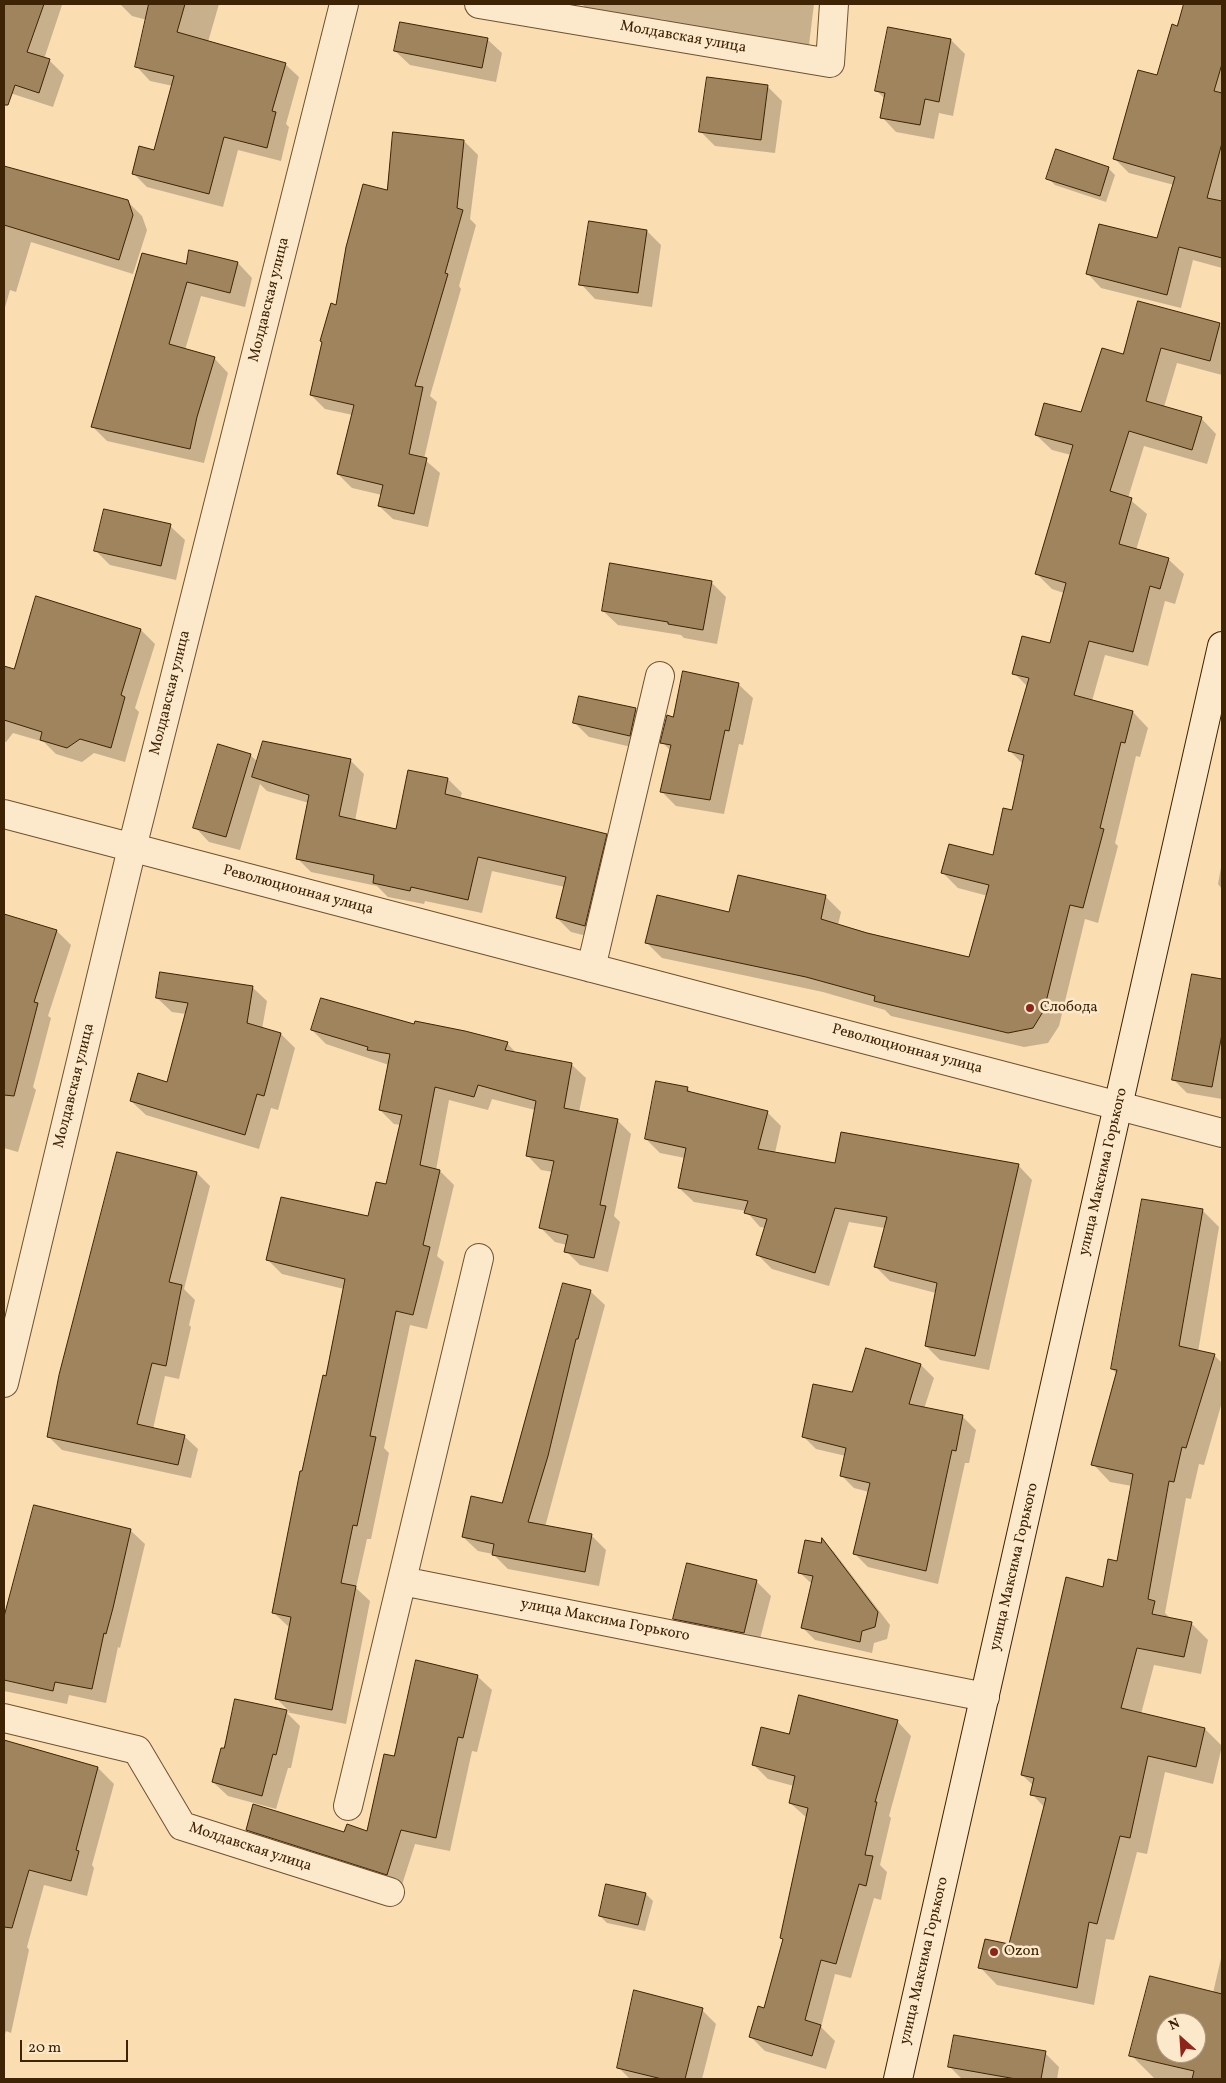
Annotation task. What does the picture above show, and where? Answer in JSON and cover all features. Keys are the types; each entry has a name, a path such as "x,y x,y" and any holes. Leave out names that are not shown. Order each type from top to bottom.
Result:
{"street":[{"name":"Молдавская улица","path":"4,1383 132,848 344,4"},
{"name":"Молдавская улица","path":"479,4 830,63 834,4"},
{"name":"улица Максима Горького","path":"898,2079 1222,646"},
{"path":"591,968 660,676"},
{"name":"Революционная улица","path":"4,814 1222,1133"},
{"path":"348,1806 479,1258"},
{"name":"улица Максима Горького","path":"402,1581 985,1697"},
{"name":"Молдавская улица","path":"4,1718 137,1750 182,1826 390,1892"}],"building":[{"path":"4,4 44,4 27,52 50,59 39,93 15,85 8,105 4,105"},
{"path":"149,4 185,4 177,32 286,63 272,111 276,112 267,148 224,137 209,194 132,174 139,146 154,150 174,76 135,67"},
{"path":"1184,4 1222,4 1222,64 1214,91 1222,93 1222,143 1207,198 1222,201 1222,258 1179,247 1167,295 1086,274 1099,224 1157,238 1175,177 1113,159 1138,70 1157,75 1172,24 1177,26"},
{"path":"400,22 488,38 482,68 394,51"},
{"path":"888,27 951,39 939,102 925,99 920,125 880,118 885,93 875,91"},
{"path":"707,77 768,85 761,140 699,132"},
{"path":"393,132 464,140 457,208 463,210 445,273 448,274 415,386 423,387 409,454 427,458 414,514 378,506 383,485 337,474 354,405 310,395 322,342 320,341 331,303 336,305 346,247 363,184 387,190"},
{"path":"1056,149 1109,167 1100,196 1046,179"},
{"path":"4,166 128,200 133,215 119,260 4,225"},
{"path":"589,221 647,230 638,293 579,285"},
{"path":"189,250 238,262 230,293 187,282 169,344 215,357 197,417 190,449 91,427 142,253 186,264"},
{"path":"1138,301 1220,323 1210,361 1161,348 1146,401 1202,417 1192,450 1129,431 1110,491 1132,498 1119,544 1169,558 1160,589 1150,586 1133,652 1089,641 1074,695 1133,711 1125,743 1121,742 1100,828 1104,829 1083,908 1070,905 1044,1010 1033,1028 1008,1033 874,1001 875,996 806,977 645,943 657,895 729,912 738,875 826,895 821,919 867,933 969,957 989,885 941,873 949,844 993,855 1003,808 1012,810 1024,755 1008,751 1029,678 1012,674 1022,636 1050,643 1066,583 1035,574 1073,445 1035,435 1044,403 1081,412 1102,348 1123,354"},
{"path":"104,509 171,524 161,566 94,551"},
{"path":"610,563 712,581 703,630 602,611"},
{"path":"36,596 141,629 121,695 125,697 111,748 80,739 67,748 40,740 42,732 4,720 4,666 14,669"},
{"path":"683,671 739,683 729,731 725,730 710,800 660,792 671,745 660,743 667,715 673,717"},
{"path":"579,696 636,708 630,736 573,723"},
{"path":"263,741 351,759 339,816 396,829 408,770 448,778 445,794 607,834 585,926 556,918 566,877 478,857 468,900 411,887 410,891 373,883 374,875 296,859 309,795 252,777"},
{"path":"218,744 251,754 226,837 193,828"},
{"path":"4,914 57,930 34,1002 38,1003 14,1096 4,1095"},
{"path":"160,972 253,986 247,1023 281,1033 264,1096 257,1094 245,1135 130,1101 138,1073 167,1082 188,1003 156,998"},
{"path":"1192,974 1222,979 1222,1034 1212,1087 1172,1080"},
{"path":"321,998 414,1024 415,1021 508,1042 505,1050 572,1063 564,1108 618,1119 600,1205 606,1206 594,1258 564,1252 568,1235 539,1228 554,1161 526,1156 536,1101 478,1085 474,1097 435,1087 420,1165 440,1170 423,1245 430,1247 413,1315 396,1311 370,1436 376,1437 357,1526 353,1525 341,1583 356,1586 332,1710 275,1699 291,1617 272,1613 300,1471 302,1471 323,1375 326,1376 345,1279 266,1260 281,1197 368,1216 376,1182 386,1184 402,1115 379,1110 390,1054 367,1050 368,1047 311,1030"},
{"path":"656,1081 688,1087 687,1091 768,1111 758,1149 835,1163 841,1132 1019,1164 975,1356 925,1346 937,1283 874,1267 887,1217 835,1208 815,1273 756,1255 767,1219 744,1213 748,1201 678,1188 686,1148 645,1139"},
{"path":"117,1152 197,1172 169,1282 182,1285 166,1366 152,1363 137,1424 185,1435 178,1465 47,1437 59,1375"},
{"path":"1142,1199 1203,1209 1179,1346 1215,1354 1186,1448 1182,1447 1174,1482 1169,1481 1148,1599 1155,1601 1152,1614 1192,1622 1184,1657 1137,1648 1121,1708 1205,1728 1196,1767 1148,1756 1130,1838 1120,1836 1097,1924 1089,1922 1077,1988 978,1968 985,1939 1009,1944 1046,1798 1030,1795 1034,1778 1021,1775 1066,1577 1103,1587 1108,1559 1117,1561 1133,1474 1091,1465 1117,1370 1111,1369"},
{"path":"563,1283 591,1290 578,1339 576,1339 548,1456 528,1522 592,1534 585,1572 492,1555 494,1544 462,1537 471,1496 502,1503"},
{"path":"866,1348 921,1364 909,1404 963,1415 956,1451 952,1450 926,1571 853,1554 870,1483 840,1476 846,1448 802,1437 813,1384 852,1392"},
{"path":"34,1505 131,1529 113,1608 106,1634 104,1633 92,1689 55,1682 53,1691 4,1680 4,1617"},
{"path":"822,1538 878,1612 875,1627 862,1631 860,1642 801,1628 813,1576 798,1573 805,1540 821,1543"},
{"path":"687,1563 757,1580 744,1633 673,1619"},
{"path":"416,1660 478,1675 463,1738 458,1737 436,1838 401,1830 387,1875 246,1830 253,1804 344,1832 347,1824 367,1831 384,1754 394,1756"},
{"path":"799,1695 898,1720 875,1802 877,1802 865,1855 873,1856 866,1886 859,1884 836,1964 821,1960 805,2020 821,2025 812,2056 749,2037 758,2006 764,2008 783,1939 780,1938 808,1808 789,1803 795,1776 752,1765 761,1727 789,1734"},
{"path":"235,1699 287,1710 276,1755 273,1754 262,1796 212,1782 221,1748 224,1748"},
{"path":"4,1740 98,1767 76,1850 79,1851 71,1881 29,1870 12,1928 4,1927"},
{"path":"606,1884 646,1893 638,1925 599,1916"},
{"path":"1150,1976 1222,1994 1222,2079 1192,2079 1194,2071 1159,2063 1206,2063 1206,2013 1156,2013 1156,2062 1129,2056"},
{"path":"634,1990 703,2008 685,2079 662,2079 617,2068"},
{"path":"954,2035 1046,2051 1041,2079 1016,2079 948,2067"}],"place":[{"name":"Слобода","path":"1030,1008"},
{"name":"Ozon","path":"994,1952"}]}
